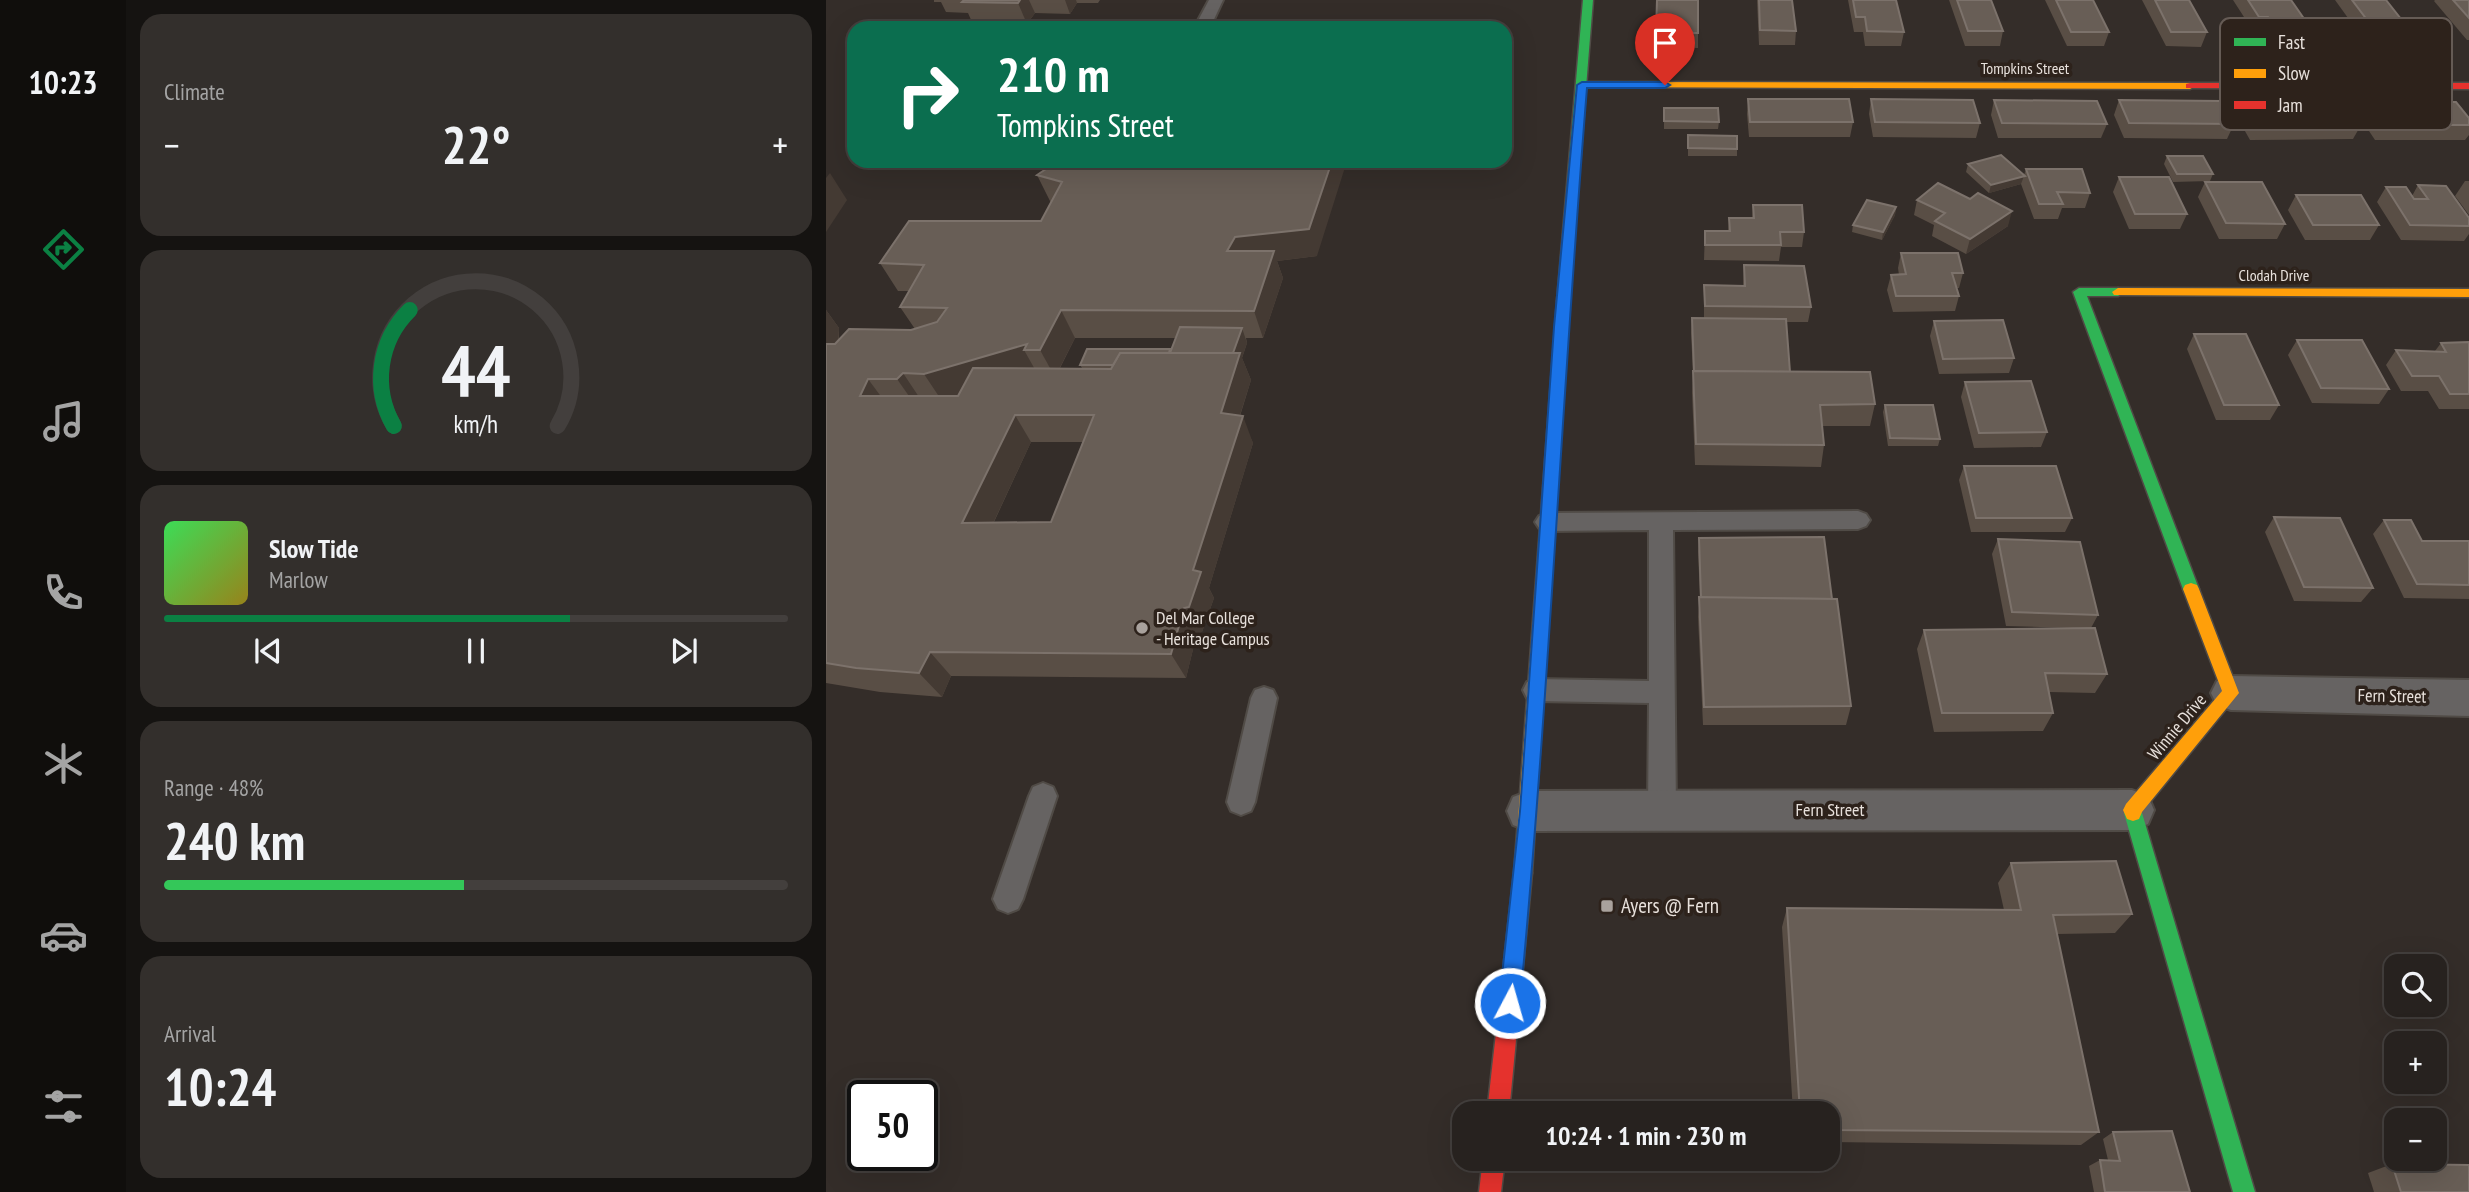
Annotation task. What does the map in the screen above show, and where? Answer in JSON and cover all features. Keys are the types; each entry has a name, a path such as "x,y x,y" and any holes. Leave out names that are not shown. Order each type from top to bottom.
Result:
{"street":[{"path":"1499,1101 1529,811 1561,327 1588,0"},
{"name":"Tompkins Street","path":"1582,85 2220,86"},
{"name":"Clodah Drive","path":"2079,292 2469,293"},
{"name":"Winnie Drive","path":"2079,292 2231,693 2132,810"},
{"name":"Fern Street","path":"2231,693 2469,698"},
{"path":"2132,810 2244,1192"},
{"name":"Fern Street","path":"1529,811 2132,810"},
{"path":"1490,1192 1492,1171"}],"lane":[{"path":"1206,21 1216,0"},
{"path":"1547,522 1858,520"},
{"path":"1661,521 1662,810"},
{"path":"1536,690 1662,692"},
{"path":"1241,802 1264,698"},
{"path":"1008,899 1043,796"}],"building":[{"path":"1020,0 1018,3 962,2"},
{"path":"1657,0 1698,0 1698,33 1656,33"},
{"path":"1759,0 1792,0 1796,31 1760,30"},
{"path":"1853,0 1896,0 1904,32 1867,31 1865,17 1856,17"},
{"path":"1957,0 1991,0 2003,31 1968,31"},
{"path":"2056,0 2093,0 2109,32 2071,32"},
{"path":"2155,0 2189,0 2207,32 2171,32"},
{"path":"2248,0 2291,0 2304,18 2269,18 2259,17"},
{"path":"2352,0 2386,0 2400,18 2366,18"},
{"path":"2453,0 2469,0 2469,18"},
{"path":"1748,99 1849,99 1853,122 1750,122"},
{"path":"1871,99 1973,100 1980,123 1875,122"},
{"path":"1994,100 2097,101 2107,124 2002,123"},
{"path":"2119,100 2220,101 2220,124 2129,123"},
{"path":"2452,102 2456,102 2469,118 2469,125 2452,125"},
{"path":"1664,108 1718,108 1719,122 1664,121"},
{"path":"1688,135 1737,136 1737,149 1688,148"},
{"path":"2001,155 2025,176 1991,185 1968,164"},
{"path":"2167,156 2203,156 2213,174 2177,174"},
{"path":"1048,168 1330,168 1309,229 1235,237 1227,251 1274,251 1254,311 1061,310 1040,350 1024,350 1027,344 924,374 903,373 897,379 868,379 860,396 958,396 973,368 1111,369 1120,353 1240,353 1221,413 1243,416 1193,570 1201,572 1189,607 1184,608 1171,654 930,652 919,673 826,663 826,344 835,344 849,329 911,330 937,322 947,308 900,307 924,265 880,263 909,221 1041,221 1062,182 1037,175","holes":["1015,415 1094,415 1051,522 962,523"]},
{"path":"2026,169 2082,169 2090,193 2057,192 2063,204 2039,204"},
{"path":"2119,177 2169,177 2187,214 2135,214"},
{"path":"2205,182 2262,182 2285,224 2226,223"},
{"path":"1938,183 1970,199 1978,193 2012,211 1970,239 1935,221 1945,213 1917,200"},
{"path":"2418,185 2446,186 2469,218 2469,226 2410,225 2386,187 2406,187 2414,199 2428,199"},
{"path":"2296,195 2361,195 2379,225 2313,225"},
{"path":"1867,200 1896,207 1883,232 1853,225"},
{"path":"1753,205 1802,205 1804,232 1780,232 1781,245 1705,245 1705,231 1730,231 1729,218 1754,218"},
{"path":"1901,253 1958,253 1963,273 1952,273 1959,296 1896,296 1891,275 1906,274"},
{"path":"1744,265 1804,266 1811,307 1705,306 1704,285 1745,286"},
{"path":"1692,318 1786,319 1790,372 1694,371"},
{"path":"2003,320 2014,358 1943,359 1934,321"},
{"path":"1180,327 1242,328 1233,353 1170,353"},
{"path":"2194,334 2246,334 2279,405 2224,405"},
{"path":"2297,340 2362,340 2389,389 2321,388"},
{"path":"2469,342 2469,394 2450,394 2439,376 2412,376 2396,350 2446,352 2441,343"},
{"path":"1087,349 1170,349 1169,353 1120,353 1113,365 1080,365"},
{"path":"1693,371 1870,372 1875,404 1820,405 1824,445 1696,444"},
{"path":"2031,381 2047,432 1979,433 1965,382"},
{"path":"1885,405 1933,405 1940,439 1890,438"},
{"path":"1964,466 2056,466 2072,518 1976,518"},
{"path":"2274,517 2340,518 2373,588 2304,587"},
{"path":"2384,520 2411,520 2422,541 2469,541 2469,585 2417,584"},
{"path":"1824,537 1832,599 1701,598 1699,538"},
{"path":"1998,539 2080,542 2098,615 2012,612"},
{"path":"1699,597 1837,599 1851,706 1704,707"},
{"path":"2095,628 2107,674 2045,673 2053,713 1942,713 1924,630"},
{"path":"2116,861 2132,914 2053,915 2099,1132 1840,1130 1840,1101 1799,1101 1787,908 2021,910 2011,863"},
{"path":"2172,1131 2190,1192 2105,1192 2100,1160 2120,1161 2113,1132"},
{"path":"2447,1165 2469,1165 2469,1192 2401,1192 2394,1171 2447,1171"}],"traffic: fast":[{"path":"1563,301 1588,0"},
{"path":"2118,292 2079,292 2191,589"},
{"path":"2133,813 2244,1192"}],"traffic: slow":[{"path":"1582,85 2190,86"},
{"path":"2118,292 2469,293"},
{"path":"1523,873 1563,301"},
{"path":"2133,813 2132,810 2231,693 2191,589"}],"traffic: jam":[{"path":"2190,86 2220,86"},
{"path":"2452,86 2469,86"},
{"path":"1499,1101 1523,873"},
{"path":"1490,1192 1492,1171"}],"place":[{"name":"Del Mar College - Heritage Campus","path":"1142,628"},
{"name":"Ayers @ Fern","path":"1607,906"}],"route":[{"path":"1510,1003 1529,811 1561,327 1582,85 1665,85"}]}
